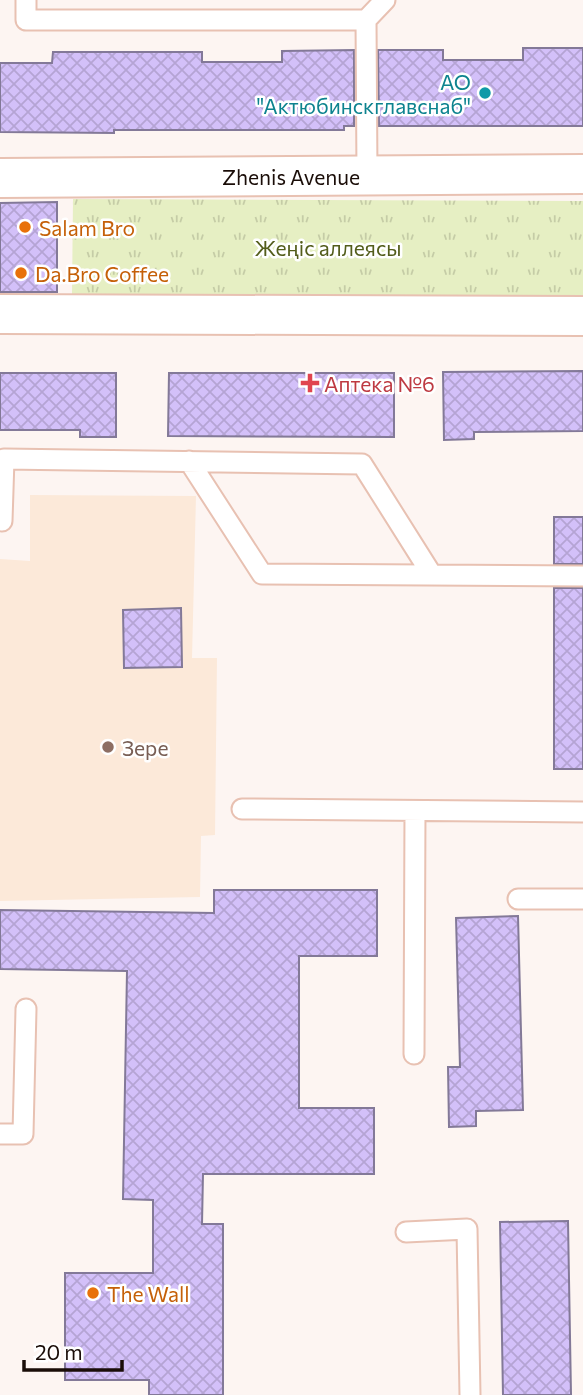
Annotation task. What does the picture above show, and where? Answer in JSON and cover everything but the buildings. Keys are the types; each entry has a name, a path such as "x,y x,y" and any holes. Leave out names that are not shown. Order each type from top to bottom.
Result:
{"street":[{"name":"Zhenis Avenue","path":"0,178 583,174"},
{"path":"0,314 583,316"}],"lane":[{"path":"26,0 26,20 366,20"},
{"path":"368,175 366,20 385,0"},
{"path":"2,521 4,459 362,464 432,575"},
{"path":"189,461 262,574 583,576"},
{"path":"242,809 583,812"},
{"path":"414,1054 415,811"},
{"path":"518,899 583,899"},
{"path":"0,1134 23,1134 26,1009"},
{"path":"406,1232 467,1229 470,1395"}],"shaded area":[{"name":"Зере","path":"30,495 196,496 192,658 217,658 215,835 201,836 200,897 0,901 0,559 30,561"}],"green space":[{"name":"Жеңіс аллеясы","path":"73,199 583,201 583,296 72,294"}],"place":[{"name":"АО \"Актюбинскглавснаб\"","path":"485,93"},
{"name":"Salam Bro","path":"25,227"},
{"name":"Da.Bro Coffee","path":"21,273"},
{"name":"Аптека №6","path":"310,383"},
{"name":"Зере","path":"108,747"},
{"name":"The Wall","path":"93,1293"}]}
